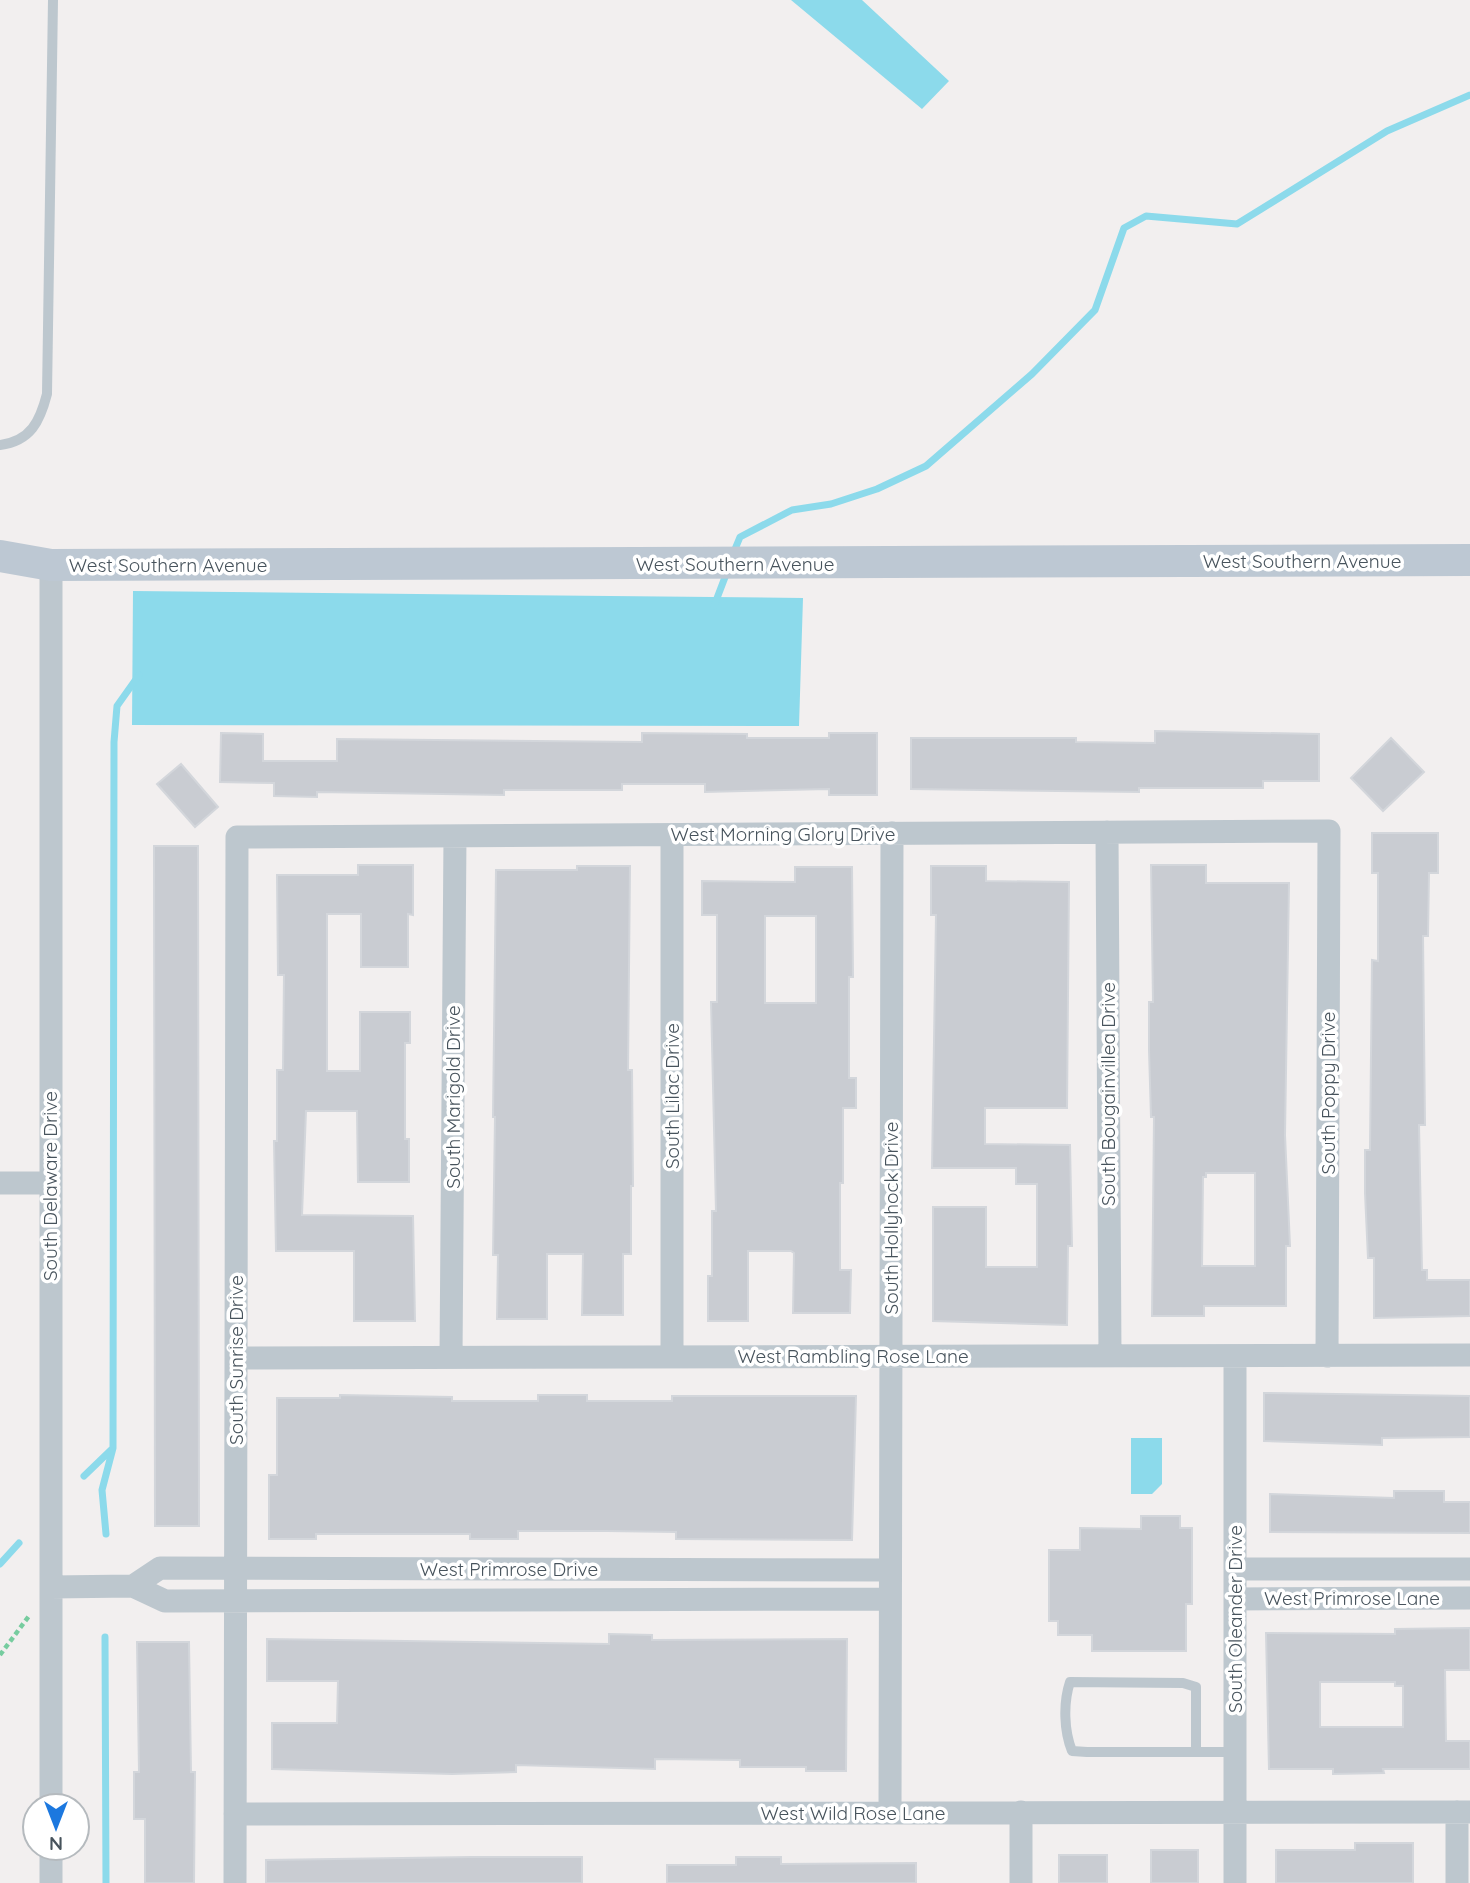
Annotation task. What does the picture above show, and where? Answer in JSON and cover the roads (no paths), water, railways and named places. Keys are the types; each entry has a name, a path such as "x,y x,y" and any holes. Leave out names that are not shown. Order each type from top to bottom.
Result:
{"main road":[{"name":"West Southern Avenue","path":"0,556 51,565 1470,560"}],"street":[{"name":"South Delaware Drive","path":"51,565 51,1792"},
{"name":"West Morning Glory Drive","path":"237,837 1329,831"},
{"name":"South Poppy Drive","path":"1327,1356 1329,831"},
{"name":"South Bougainvillea Drive","path":"1107,832 1110,1356"},
{"name":"South Hollyhock Drive","path":"890,1813 892,833"},
{"name":"South Lilac Drive","path":"672,835 672,1357"},
{"name":"South Marigold Drive","path":"451,1357 455,836"},
{"name":"South Sunrise Drive","path":"235,1883 237,837"},
{"path":"0,1183 51,1183"},
{"name":"West Rambling Rose Lane","path":"236,1358 1470,1355"},
{"name":"South Oleander Drive","path":"1235,1356 1235,1883"},
{"name":"West Primrose Drive","path":"133,1586 160,1568 890,1570"},
{"name":"West Primrose Lane","path":"1235,1569 1470,1569"},
{"name":"West Primrose Drive","path":"51,1587 133,1586 165,1601 890,1599"},
{"name":"West Primrose Lane","path":"1235,1599 1470,1598"},
{"path":"1021,1812 1021,1883"},
{"path":"1457,1883 1464,1812"},
{"name":"West Wild Rose Lane","path":"236,1814 1464,1812"},
{"path":"51,1862 51,1883"}],"lane":[{"path":"0,445 29,435 41,417 47,394 53,0"},
{"path":"1196,1752 1196,1687 1183,1683 1070,1682 1066,1693 1067,1738 1072,1751 1196,1752 1235,1752"}],"water":[{"path":"791,0 862,0 949,81 922,109"},
{"path":"133,591 803,598 799,726 132,725"},
{"path":"1131,1438 1162,1438 1162,1484 1152,1494 1131,1494"}],"waterway":[{"path":"733,554 740,537 792,510 831,504 877,489 926,466 1032,374 1095,310 1124,228 1146,216 1237,224 1387,131 1470,95"},
{"path":"714,606 727,572"},
{"path":"106,1534 102,1490 113,1448 114,742 117,706 139,675"},
{"path":"84,1476 112,1449"},
{"path":"0,1564 19,1543"},
{"path":"105,1637 106,1883"}]}
